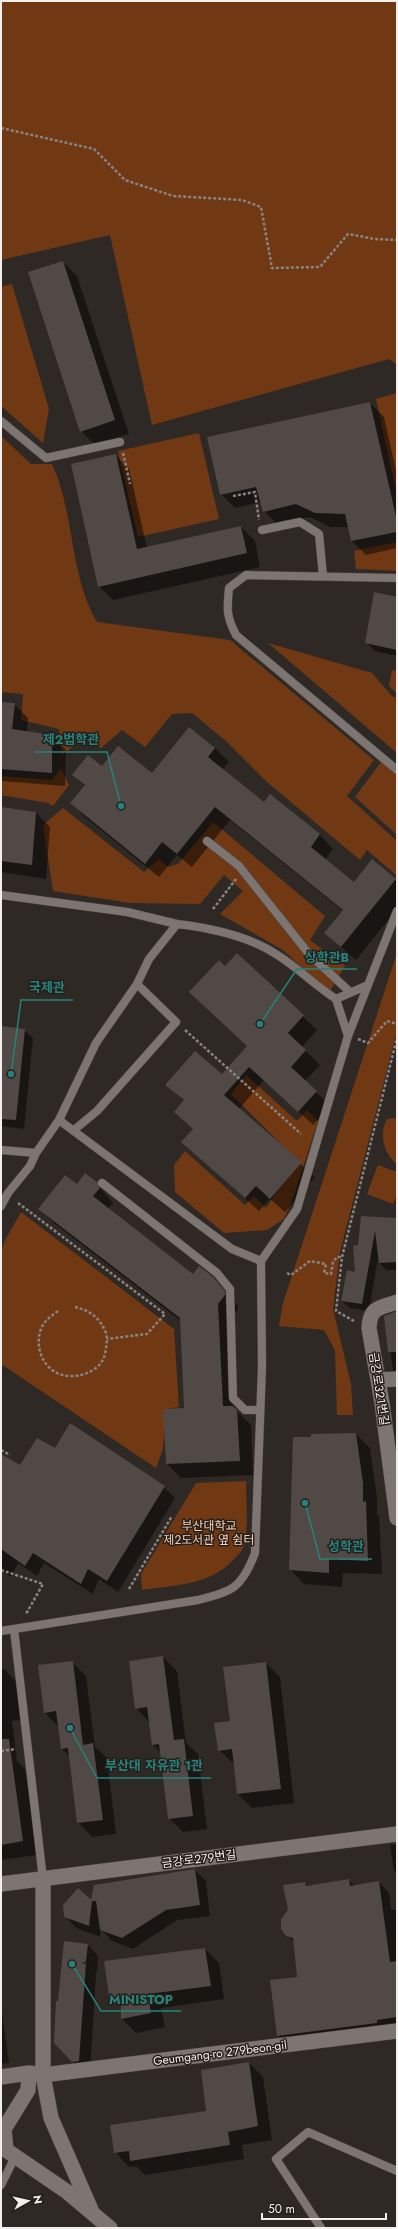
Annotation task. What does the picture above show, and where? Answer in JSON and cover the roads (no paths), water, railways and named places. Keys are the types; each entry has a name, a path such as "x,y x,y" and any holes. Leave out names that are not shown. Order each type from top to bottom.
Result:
{"street":[{"name":"금강로321번길","path":"397,1302 376,1309 369,1316 369,1328 378,1380 391,1419 397,1518"},
{"path":"378,1380 397,1379"},
{"name":"금강로279번길","path":"1,1884 397,1834"},
{"path":"43,1879 36,2074 51,2118 92,2212"},
{"name":"Geumgang-ro 279beon-gil","path":"1,2077 397,2031"},
{"path":"36,2074 4,2129 6,2150 66,2191 110,2228"}],"lane":[{"path":"1,421 46,458 120,442"},
{"path":"262,530 300,522 319,534 323,576"},
{"path":"397,578 246,575 229,588 228,620 236,635 397,770"},
{"path":"207,842 242,871 309,954 350,992"},
{"path":"1,895 126,912 177,924 205,928 249,941 279,955 336,999 348,1036"},
{"path":"1,1631 198,1600 220,1594 239,1584 248,1572 255,1552 259,1410 262,1367 261,1261 297,1209 348,1036 397,911"},
{"path":"1,1206 8,1193 30,1166 36,1153 59,1120 96,1043 137,984 148,959 177,924"},
{"path":"74,1130 96,1111 176,1022 137,984"},
{"path":"336,999 368,985"},
{"path":"59,1120 232,1249 261,1261"},
{"path":"1,1150 36,1153"},
{"path":"102,1183 217,1273 230,1289 234,1398 246,1410 259,1410"},
{"path":"14,1630 43,1879"},
{"path":"321,2228 276,2159 308,2132 397,2171"},
{"path":"1,2185 15,2157"}],"place":[{"name":"제2법학관","path":"121,806"},
{"name":"상학관B","path":"260,1024"},
{"name":"국제관","path":"11,1074"},
{"name":"성학관","path":"305,1503"},
{"name":"부산대 자유관 1관","path":"70,1728"},
{"name":"MINISTOP","path":"72,1964"}],"park label":[{"name":"부산대학교 제2도서관 옆 쉼터","path":"209,1533"}]}
